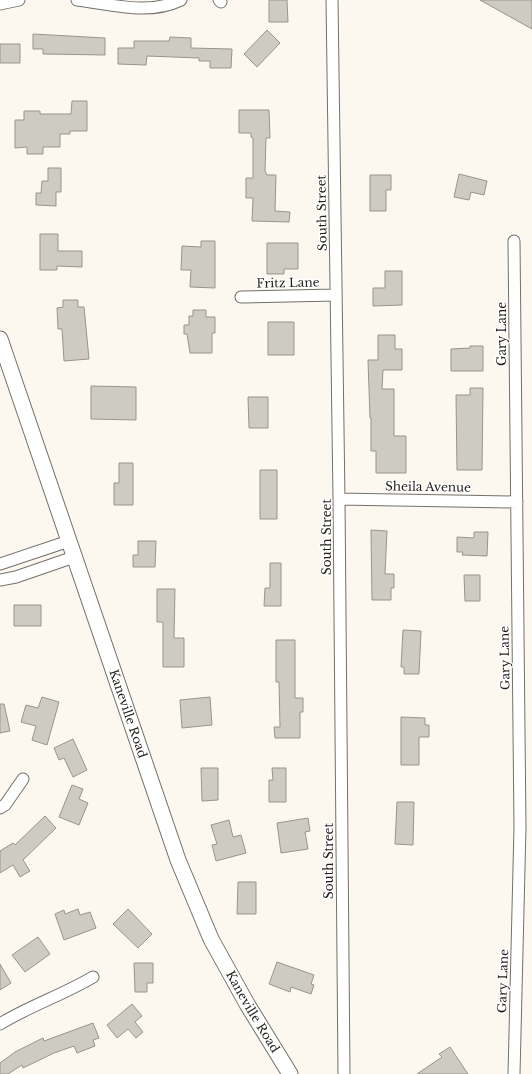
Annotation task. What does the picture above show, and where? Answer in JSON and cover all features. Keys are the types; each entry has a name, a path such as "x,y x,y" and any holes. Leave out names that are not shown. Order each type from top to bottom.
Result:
{"main road":[{"name":"Kaneville Road","path":"0,339 163,818 194,900 211,939 229,973 290,1074"}],"street":[{"path":"0,4 19,0"},
{"path":"76,0 140,8 164,6 180,0"},
{"name":"South Street","path":"332,0 340,499 344,1074"},
{"name":"Gary Lane","path":"514,241 520,827 514,1074"},
{"name":"Fritz Lane","path":"241,297 336,296"},
{"name":"Sheila Avenue","path":"340,499 517,502"},
{"path":"0,564 69,541"},
{"path":"0,580 16,577 74,556"},
{"path":"0,808 5,805 23,779"},
{"path":"0,1024 14,1016 70,991 93,977"}],"building":[{"path":"269,0 287,0 288,22 269,22"},
{"path":"480,0 532,0 532,29"},
{"path":"267,30 280,43 257,67 244,54"},
{"path":"33,34 105,38 105,55 43,54 43,49 33,49"},
{"path":"170,37 191,38 191,48 232,49 231,68 210,68 210,61 199,61 199,58 147,56 146,65 118,64 118,48 134,48 134,41 169,41"},
{"path":"0,44 20,44 20,63 0,63"},
{"path":"72,101 87,101 87,131 70,131 70,134 60,134 60,147 43,147 43,154 27,154 27,147 15,148 15,120 24,120 24,111 40,111 40,114 71,114"},
{"path":"239,110 269,110 270,138 266,138 265,171 267,175 276,175 275,211 290,212 289,222 252,221 253,198 246,198 246,178 253,178 253,138 251,137 251,133 239,133"},
{"path":"48,168 61,168 61,192 56,192 56,206 36,205 36,193 41,193 42,181 48,181"},
{"path":"459,174 487,181 484,195 471,192 469,200 454,197"},
{"path":"370,175 391,175 391,190 386,190 386,211 370,211"},
{"path":"40,234 58,234 58,251 82,251 82,267 57,266 57,270 40,270"},
{"path":"201,241 215,241 215,288 190,287 191,270 181,270 182,246 201,247"},
{"path":"267,243 298,243 298,269 284,269 284,274 267,274"},
{"path":"385,271 402,271 402,305 373,306 373,288 385,288"},
{"path":"63,300 78,300 78,307 84,307 89,359 64,361 62,329 58,329 57,308 63,307"},
{"path":"193,310 206,310 206,317 215,317 215,333 212,333 212,353 190,353 187,334 184,334 184,325 189,325 189,316 193,316"},
{"path":"268,322 294,322 294,355 268,355"},
{"path":"378,335 395,335 395,349 402,349 402,370 383,370 382,389 394,389 394,436 406,436 406,473 376,473 376,451 371,451 368,360 378,360"},
{"path":"470,346 483,346 483,371 451,371 451,349 470,348"},
{"path":"91,386 136,387 136,420 91,419"},
{"path":"470,388 483,388 482,470 457,470 456,395 470,395"},
{"path":"248,397 268,397 268,428 249,428"},
{"path":"119,463 133,463 133,505 114,505 114,483 119,483"},
{"path":"260,470 277,470 277,519 260,519"},
{"path":"371,530 387,531 385,574 394,574 394,588 391,588 391,600 372,600"},
{"path":"474,532 488,532 487,556 462,555 463,552 457,552 457,537 474,538"},
{"path":"138,541 156,541 155,567 133,567 133,555 138,555"},
{"path":"270,563 281,563 281,606 264,606 265,588 270,588"},
{"path":"464,575 480,575 480,601 465,601"},
{"path":"157,589 175,589 174,638 184,638 184,667 163,667 163,622 157,622"},
{"path":"14,605 41,605 41,626 14,626"},
{"path":"403,630 421,631 419,674 404,674 404,667 401,667"},
{"path":"276,640 295,640 295,698 303,698 303,712 300,712 300,738 275,738 274,727 280,727 279,682 276,682"},
{"path":"42,697 59,702 47,745 32,740 36,726 21,722 26,705 38,708"},
{"path":"210,697 212,725 182,728 180,700"},
{"path":"0,704 4,704 10,731 0,733"},
{"path":"401,717 425,718 425,725 429,725 429,737 419,737 419,765 401,765"},
{"path":"73,739 87,770 73,777 64,758 59,760 54,748"},
{"path":"201,768 218,768 218,800 202,801"},
{"path":"272,768 286,768 286,802 269,802 269,780 273,780"},
{"path":"72,785 83,789 79,799 88,803 79,825 59,817"},
{"path":"397,802 414,802 413,845 395,844"},
{"path":"45,816 56,828 23,860 30,871 20,877 13,865 0,873 0,851 13,843 15,845"},
{"path":"308,818 310,831 305,832 308,849 281,853 277,823"},
{"path":"229,820 233,837 241,835 246,853 216,861 212,845 217,844 211,825"},
{"path":"238,882 256,882 256,914 237,914"},
{"path":"78,909 80,915 90,912 96,928 64,940 55,914 64,910 65,914"},
{"path":"128,909 152,934 138,948 113,924"},
{"path":"38,937 50,954 25,972 12,955"},
{"path":"277,962 314,975 311,984 314,985 311,994 291,987 290,992 269,984"},
{"path":"134,963 153,963 153,983 147,983 147,992 135,992"},
{"path":"0,964 11,983 0,990"},
{"path":"132,1004 142,1016 135,1022 143,1032 136,1038 128,1029 117,1038 107,1025"},
{"path":"93,1023 99,1038 93,1040 95,1046 77,1053 74,1046 54,1053 23,1068 22,1065 8,1074 0,1074 0,1063 15,1052 43,1038 44,1041"},
{"path":"450,1047 468,1074 417,1074 442,1057 439,1054"}]}
